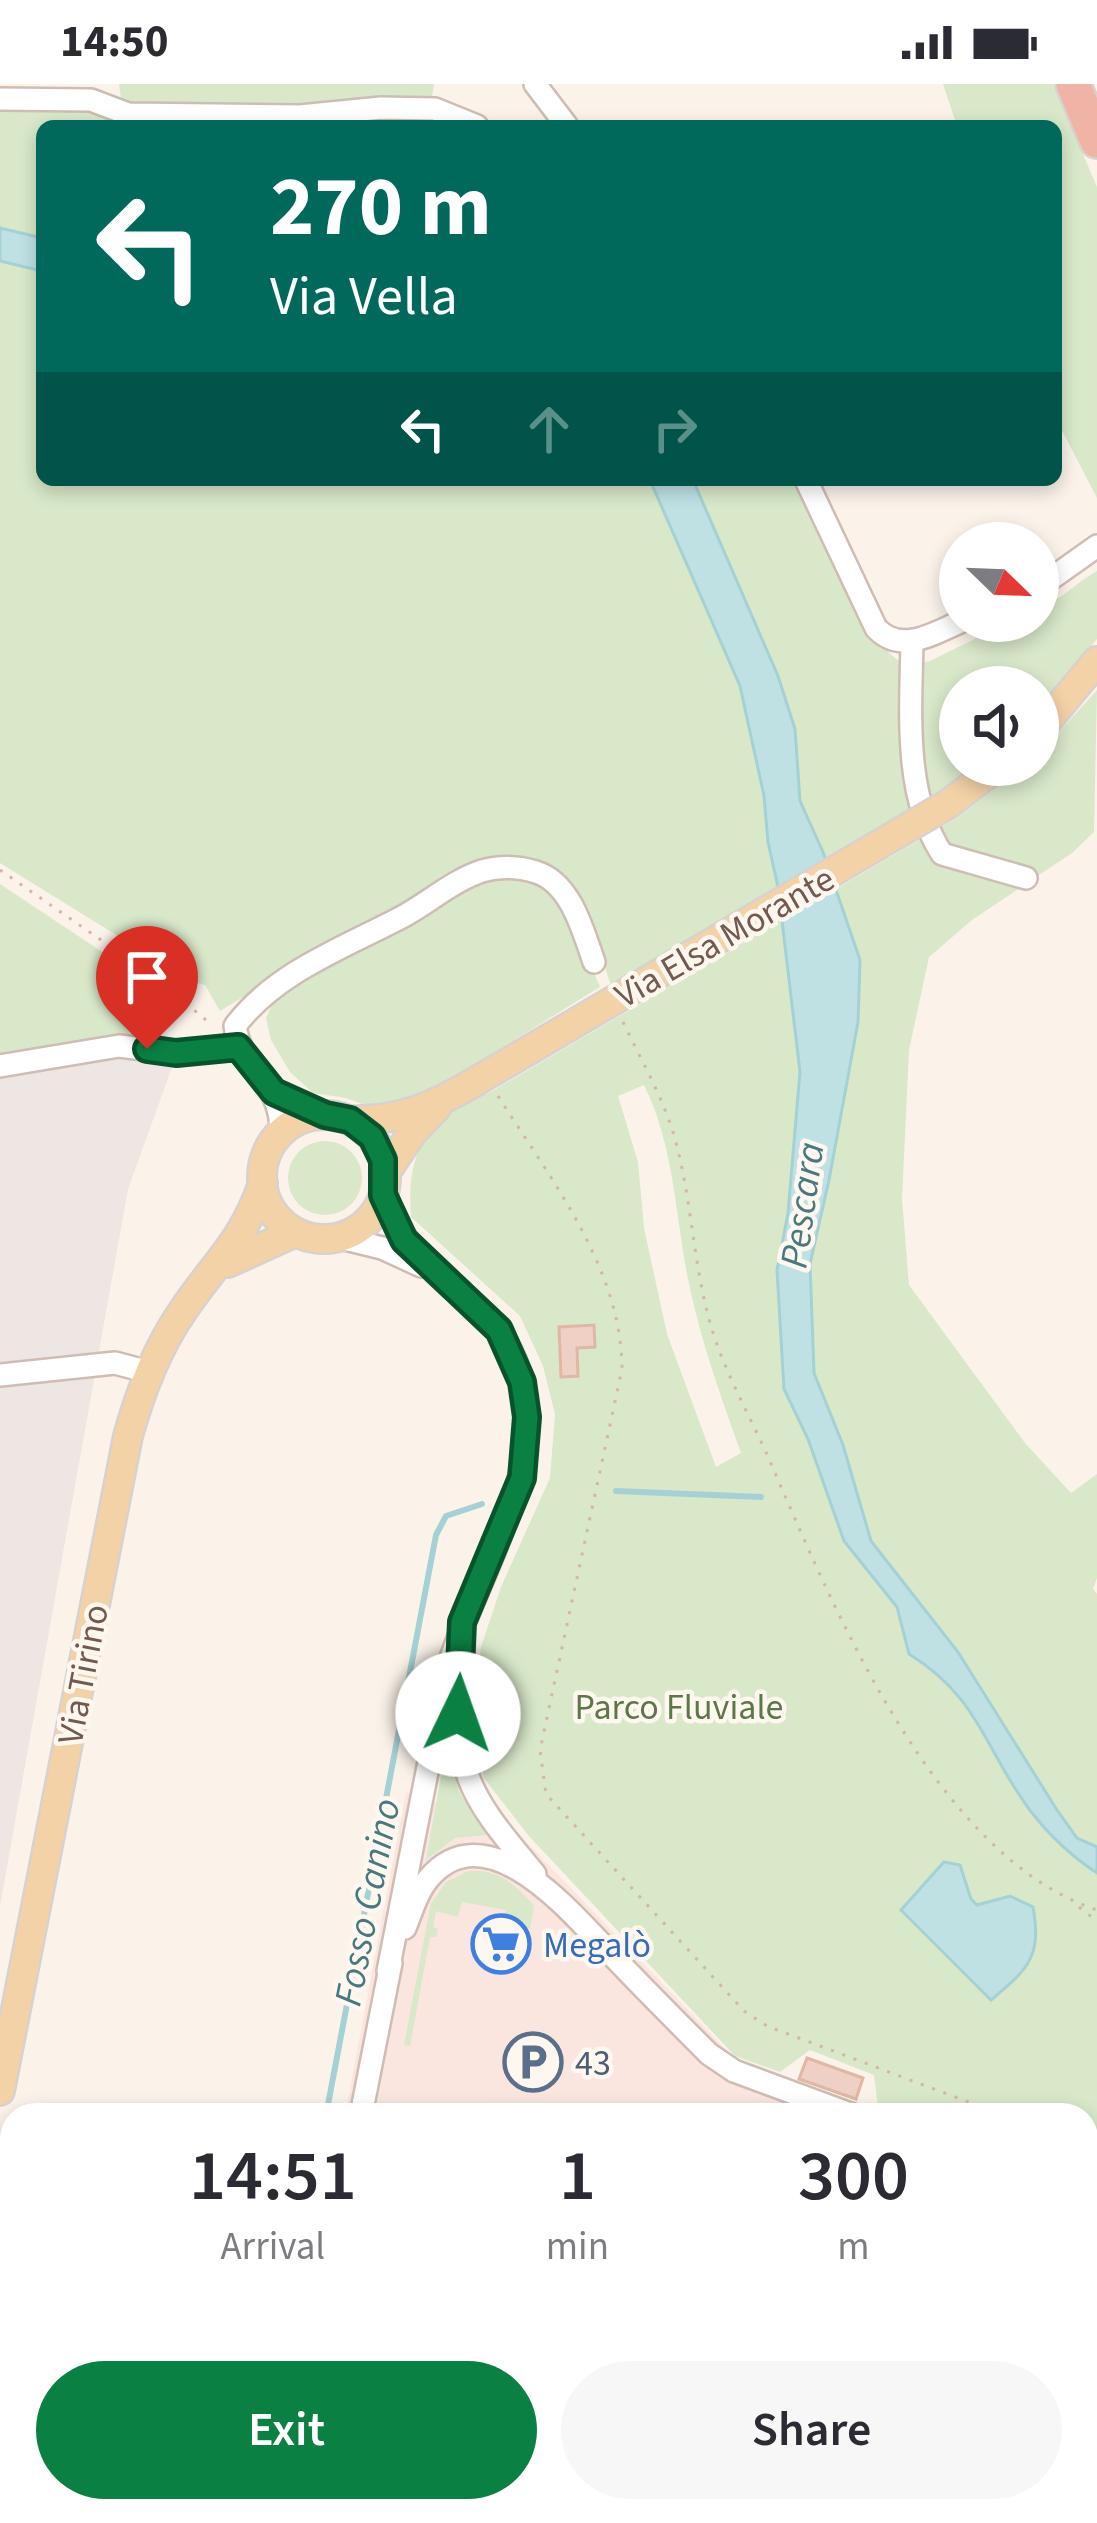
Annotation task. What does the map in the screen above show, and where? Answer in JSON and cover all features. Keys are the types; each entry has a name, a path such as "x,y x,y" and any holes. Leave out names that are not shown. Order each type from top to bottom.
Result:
{"highway":[{"path":"1073,84 1097,141"}],"main road":[{"path":"1059,707 1097,661"},
{"name":"Via Elsa Morante","path":"337,1118 402,1117 487,1086 972,786"},
{"name":"Via Elsa Morante","path":"384,1184 412,1132 444,1100"},
{"path":"337,1118 372,1137 384,1184 370,1218 337,1237 316,1238 296,1232 273,1212 263,1184 270,1147 281,1132 301,1119 337,1118"},
{"name":"Via Tirino","path":"0,2090 128,1436 148,1372 166,1337 246,1226 263,1184"},
{"name":"Via Tirino","path":"210,1276 239,1256 296,1232"}],"street":[{"path":"535,84 562,120"},
{"path":"0,99 91,100 128,114 300,116 381,108 435,109 462,120"},
{"path":"809,486 876,628 895,642 939,630"},
{"path":"1059,573 1097,546"},
{"path":"912,640 916,783 926,830 942,854 1026,878"},
{"path":"281,1132 274,1092 238,1047 235,1026 256,998 477,872 500,867 540,873 575,911 594,962"},
{"path":"0,1066 119,1046 176,1053 238,1047"},
{"path":"274,1092 337,1118"},
{"path":"363,2103 447,1670 522,1478 527,1417 522,1382 499,1330 404,1240 384,1184"},
{"path":"337,1237 395,1253 446,1283"},
{"path":"0,1376 115,1363 148,1372"},
{"path":"462,1622 458,1714 462,1765 480,1806 548,1888 709,2054 734,2071 821,2103"},
{"path":"388,1971 420,1890 443,1866 484,1855 548,1888"}],"path":[{"path":"0,870 153,976 238,1047"},
{"path":"620,1015 674,1137 711,1328 802,1536 892,1715 952,1802 995,1848 1097,1921"},
{"path":"487,1086 567,1204 611,1295 622,1336 622,1370 540,1750 546,1794 744,2011 767,2026 971,2103"},
{"path":"1073,1902 1097,1910"}],"shaded area":[{"path":"114,1052 175,1059 128,1189 0,1906 0,1070"},
{"name":"Megalò","path":"406,1792 515,1830 734,2058 856,2103 347,2103"}],"green space":[{"path":"119,84 434,84 431,103 294,111 122,106"},
{"path":"943,84 1053,84 1097,187 1097,498 1062,431 1062,120 955,120"},
{"path":"0,103 89,103 134,120 36,120 36,237 0,228"},
{"path":"0,261 36,270 36,486 653,486 740,686 778,887 611,985 591,924 571,888 558,873 519,858 324,948 220,1011 205,985 192,982 0,863"},
{"path":"696,486 803,486 877,641 896,659 911,665 968,642 1059,642 1059,598 1097,571 1097,639 1059,687 1059,666 939,666 939,786 948,786 825,859 800,801 795,729 778,676"},
{"path":"1097,690 1094,832 929,957 909,1050 902,1199 909,1285 1025,1443 1071,1493 1097,1474 1097,1578 1093,1589 1097,1594 1097,1847 1077,1838 958,1652 871,1541 843,1445 813,1373 810,1263 858,1021 860,960 836,889 956,818 999,786 1059,786 1059,732"},
{"path":"485,875 539,881 562,900 600,987 404,1108 378,1110 313,1093 290,1072 271,1040 266,1018 276,996 292,981"},
{"path":"0,884 113,959 131,982 138,1018 150,1044 0,1062"},
{"name":"Parco Fluviale","path":"781,921 800,1072 788,1213 777,1270 784,1389 808,1439 844,1541 897,1607 909,1654 966,1706 1036,1818 1097,1873 1097,2103 878,2103 874,2075 810,2050 780,2072 735,2056 528,1835 484,1778 472,1719 481,1647 501,1587 550,1478 555,1414 543,1366 520,1316 411,1217 410,1193 424,1142 447,1116 482,1091 487,1094","holes":["644,1085 668,1158 699,1327 741,1453 716,1467 667,1334 644,1228 638,1162 618,1096","960,1866 977,1905 1008,1899 1022,1902 1033,1908 1037,1932 901,1910"]},
{"path":"325,1141 351,1152 362,1178 351,1204 325,1215 299,1204 288,1178 299,1152"},
{"path":"446,1747 459,1791 487,1835 455,1838 426,1860"},
{"path":"468,1871 497,1875 520,1891 534,1906 530,1929 504,1924 506,1910 462,1902 458,1917 436,1911 433,1927 438,1929 436,1937 430,1937 410,2046 404,2045 431,1903 446,1882"}],"water":[{"path":"0,228 36,237 36,270 0,261"},
{"name":"Pescara","path":"653,486 696,486 778,676 795,729 800,801 860,960 858,1022 810,1264 814,1373 843,1445 871,1541 958,1652 1077,1838 1097,1847 1097,1873 1036,1818 966,1706 909,1654 897,1607 844,1541 808,1439 784,1389 777,1270 788,1213 800,1072 764,796 740,686"},
{"path":"944,1862 960,1865 977,1905 1010,1896 1033,1907 1035,1938 1029,1961 991,2000 901,1910"}],"building":[{"path":"594,1325 595,1347 577,1348 578,1376 561,1377 559,1327"},
{"path":"807,2058 863,2078 856,2099 799,2079"}],"waterway":[{"name":"Fosso Canino","path":"616,1491 761,1497"},
{"name":"Fosso Canino","path":"328,2103 436,1535 446,1516 482,1504"}],"place":[{"name":"Megalò","path":"501,1944"},
{"name":"43","path":"533,2062"}],"route":[{"path":"147,1049 176,1053 238,1047 274,1092 363,1128 379,1148 386,1172 383,1195 404,1240 485,1315 508,1347 526,1399 526,1457 516,1496 462,1622 458,1714"}]}
